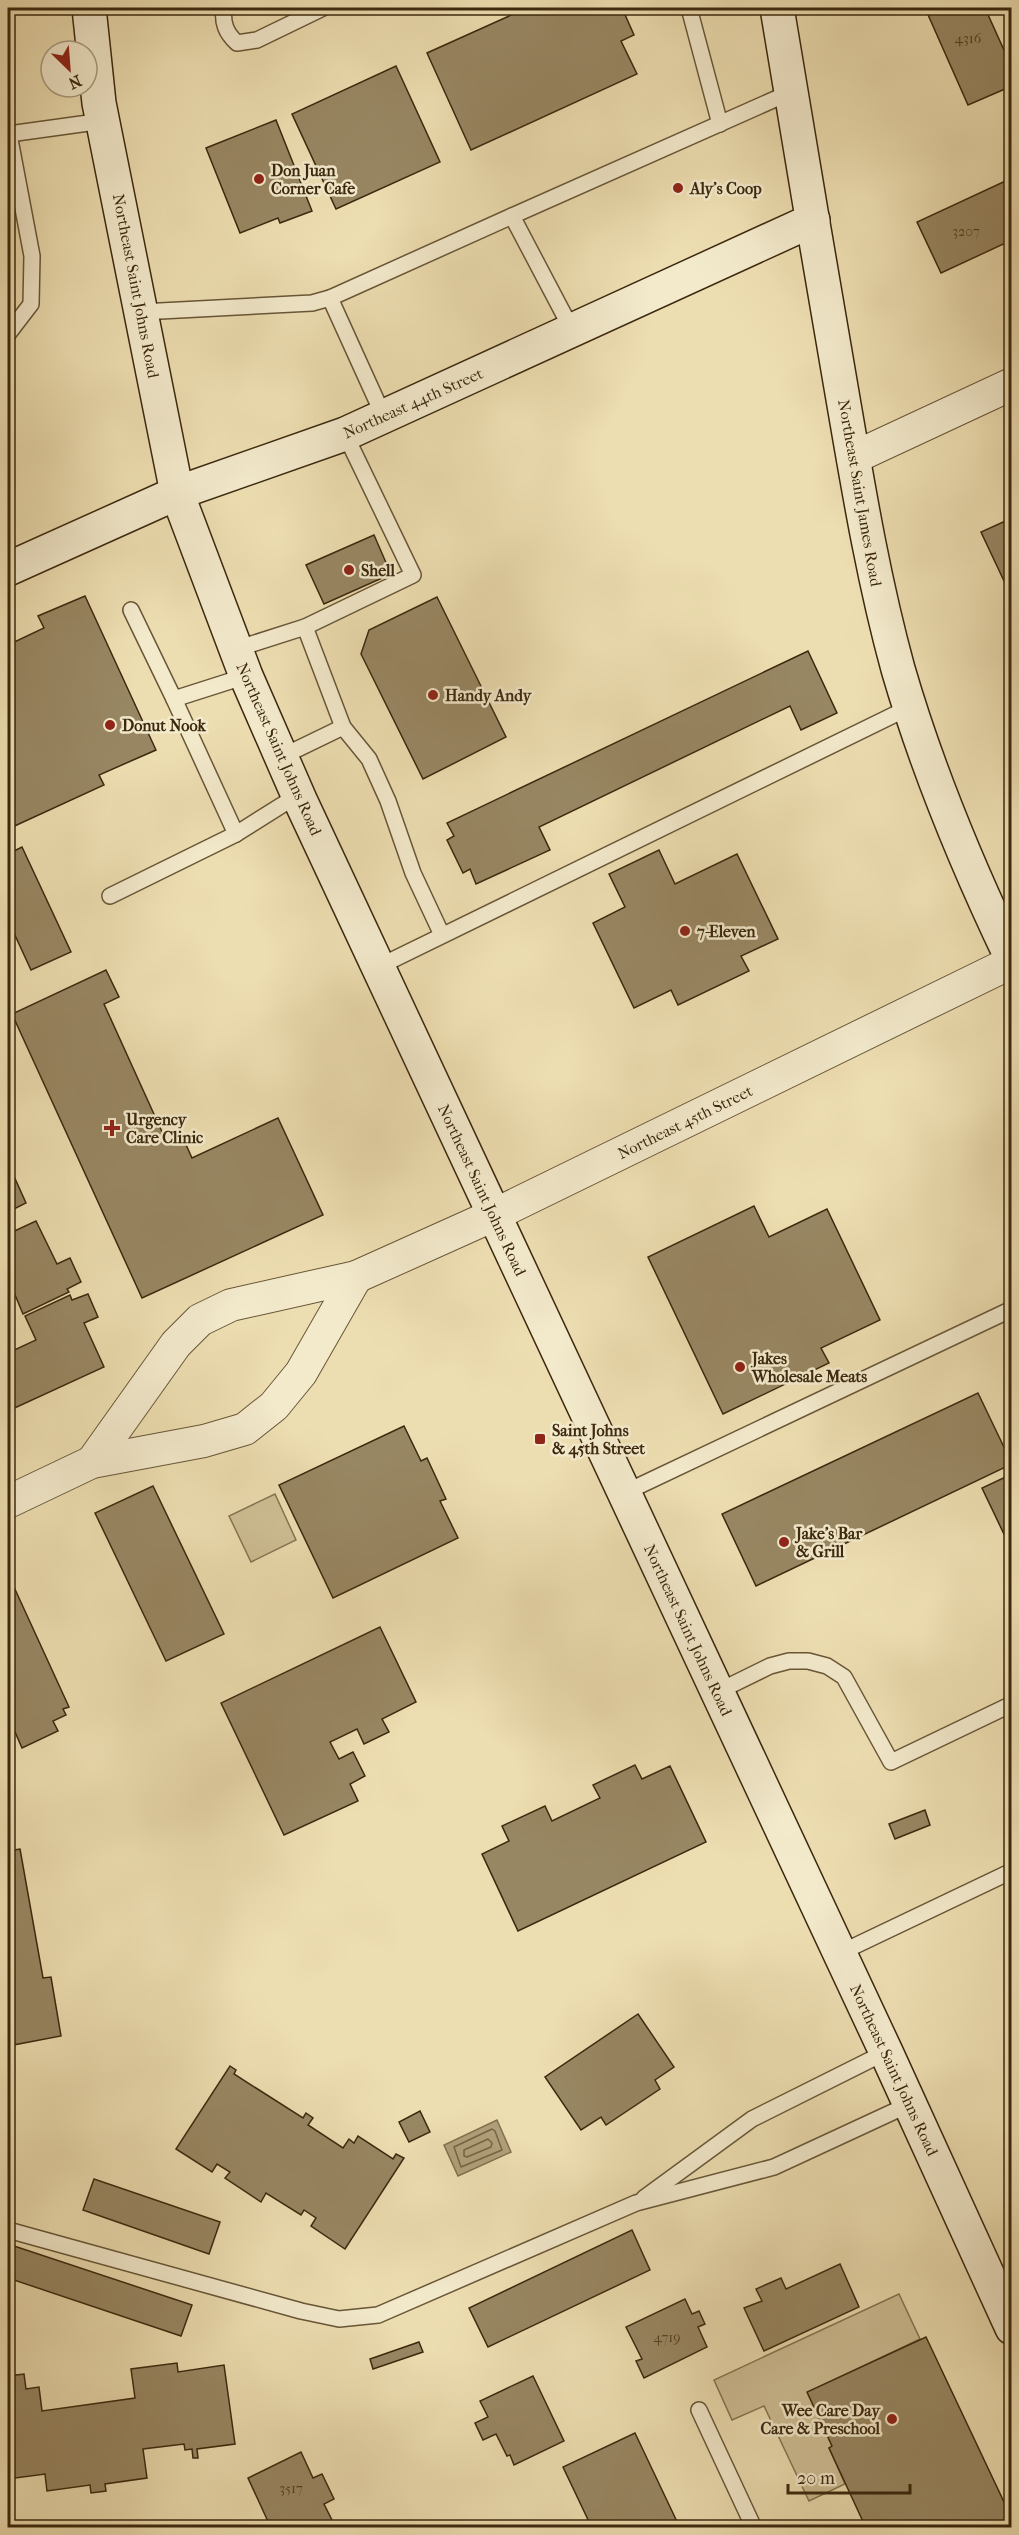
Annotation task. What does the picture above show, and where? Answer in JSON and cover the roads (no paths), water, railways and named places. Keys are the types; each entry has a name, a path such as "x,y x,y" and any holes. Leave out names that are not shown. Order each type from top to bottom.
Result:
{"main road":[{"name":"Northeast Saint Johns Road","path":"89,8 103,121 177,493 241,663 298,795 840,1953 1011,2328"},
{"name":"Northeast Saint James Road","path":"777,8 853,458 880,601 910,707 948,815 1011,961"},
{"name":"Northeast 44th Street","path":"8,569 177,493 345,434 813,220"}],"street":[{"path":"853,458 1011,384"},
{"name":"Northeast 45th Street","path":"92,1462 176,1344 200,1320 231,1305 356,1277 494,1215 1011,961"},
{"name":"Northeast 45th Street","path":"8,1502 92,1462 204,1441 245,1430 274,1406 301,1373 356,1277"}],"lane":[{"path":"224,8 223,15 227,33 237,43 257,40 323,8"},
{"path":"689,8 720,124"},
{"path":"141,312 312,303 330,298 791,92"},
{"path":"8,334 31,304 32,256 8,132 103,121"},
{"path":"512,216 572,330"},
{"path":"330,298 384,417"},
{"path":"174,699 305,627 413,574 345,434"},
{"path":"131,610 236,834"},
{"path":"305,627 343,727 369,759 388,801 413,873 442,935"},
{"path":"378,967 910,707"},
{"path":"281,757 343,727"},
{"path":"110,896 236,834 298,795"},
{"path":"624,1493 1011,1309"},
{"path":"717,1692 770,1666 789,1661 808,1661 827,1666 844,1677 891,1762 1011,1704"},
{"path":"840,1953 1011,1871"},
{"path":"636,2203 752,2119 886,2052"},
{"path":"8,2230 302,2311 339,2319 378,2315 636,2203 774,2167 910,2104"},
{"path":"699,2410 754,2528"}],"water":[{"path":"497,2120 511,2152 458,2176 444,2145"}],"place":[{"name":"Don Juan Corner Cafe","path":"259,179"},
{"name":"Aly's Coop","path":"678,188"},
{"name":"Shell","path":"349,570"},
{"name":"Handy Andy","path":"433,695"},
{"name":"Donut Nook","path":"110,725"},
{"name":"7-Eleven","path":"685,931"},
{"name":"Urgency Care Clinic","path":"112,1128"},
{"name":"Jakes Wholesale Meats","path":"740,1367"},
{"name":"Saint Johns & 45th Street","path":"540,1439"},
{"name":"Jake's Bar & Grill","path":"784,1542"},
{"name":"Wee Care Day Care & Preschool","path":"892,2419"}]}
